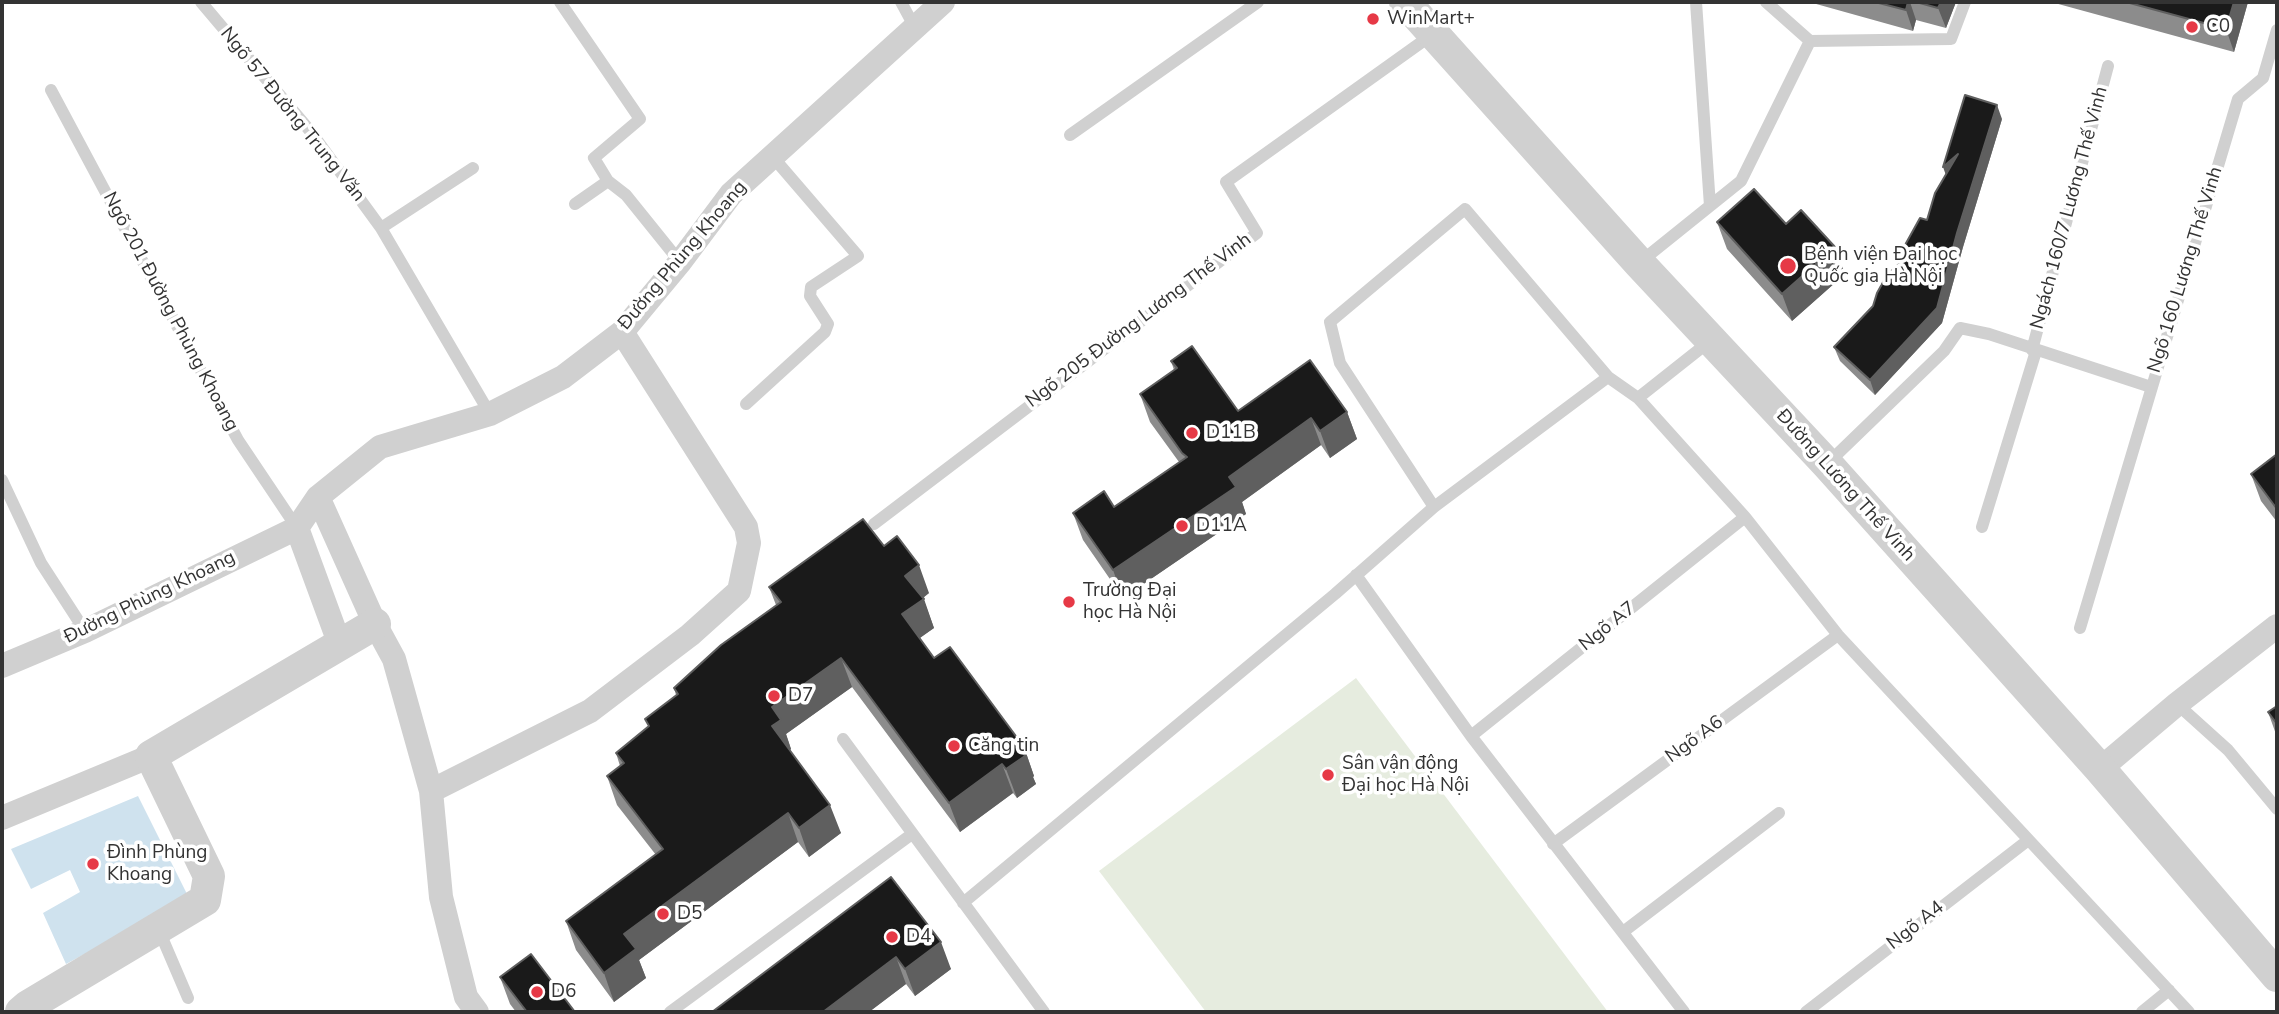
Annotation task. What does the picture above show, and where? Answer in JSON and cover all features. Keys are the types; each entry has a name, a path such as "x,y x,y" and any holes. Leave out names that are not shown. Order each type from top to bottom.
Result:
{"street":[{"name":"Đường Phùng Khoang","path":"2,666 85,631 297,528 318,497 380,447 490,414 563,377 622,332 680,262 731,194 943,2"},
{"name":"Đường Lương Thế Vinh","path":"1405,2 1639,263 1827,464 2100,769 2277,976"},
{"path":"431,791 590,710 690,635 739,591 749,543 746,527 622,332"},
{"path":"318,497 375,624 394,659 431,791 441,897 466,998 477,1012"},
{"path":"297,528 340,645"},
{"path":"2,818 151,756 375,624"},
{"path":"2100,769 2176,704 2277,626"},
{"path":"21,1012 205,900 209,876 151,756"}],"lane":[{"name":"Ngõ 57 Đường Trung Văn","path":"201,2 311,132 381,229 490,414"},
{"path":"560,2 640,119 594,158 608,181 626,195 680,262"},
{"path":"901,2 914,26"},
{"path":"1070,135 1258,2"},
{"path":"1696,2 1710,206"},
{"path":"1766,2 1810,41 1951,39 1965,2"},
{"name":"Ngõ 160 Lương Thế Vinh","path":"1827,464 1944,351 1960,328 1989,334 2151,387 2238,99 2263,78 2277,30"},
{"name":"Ngõ 205 Đường Lương Thế Vinh","path":"874,524 1257,233 1226,182 1433,34"},
{"path":"1639,263 1741,181 1810,41"},
{"name":"Ngách 160/7 Lương Thế Vinh","path":"1982,527 2034,350 2108,66"},
{"name":"Ngõ 201 Đường Phùng Khoang","path":"51,90 239,440 297,528"},
{"path":"746,404 825,332 828,324 810,296 811,287 858,256 772,156"},
{"path":"381,229 473,168"},
{"path":"575,204 608,181"},
{"path":"1434,507 1340,363 1330,322 1465,209 1608,377 1638,398 1745,517 1838,635 2189,1012"},
{"path":"1638,398 1710,340"},
{"path":"963,903 1434,507 1608,377"},
{"path":"2080,628 2151,387"},
{"path":"2,480 41,563 85,631"},
{"name":"Ngõ A7","path":"1471,736 1745,517"},
{"path":"1356,575 1471,736 1685,1012"},
{"name":"Ngõ A6","path":"1553,844 1838,635"},
{"path":"2176,704 2228,750 2277,809"},
{"path":"843,739 963,903 1037,1010"},
{"path":"1623,932 1779,813"},
{"path":"670,1012 912,834"},
{"name":"Ngõ A4","path":"1806,1012 2027,841"},
{"path":"158,928 188,998"},
{"path":"2142,1012 2169,990"}],"shaded area":[{"name":"Sân vận động Đại học Hà Nội","path":"1356,678 1608,1012 1206,1012 1099,871"}],"water":[{"name":"Đình Phùng Khoang","path":"138,796 189,898 66,964 43,913 80,892 70,870 31,889 11,849"}],"building":[{"path":"1875,2 1908,2 1906,10"},
{"path":"1916,2 1941,2 1938,8"},
{"path":"2126,2 2234,2 2226,29"},
{"path":"1965,95 1997,105 1937,308 1870,380 1834,347 1873,306 1887,275 1900,263 1905,245 1920,218 1927,220 1935,193 1958,154 1943,167"},
{"path":"1754,189 1786,224 1801,210 1835,247 1782,294 1717,222"},
{"path":"1192,346 1238,411 1310,360 1347,412 1320,431 1311,418 1229,477 1236,487 1113,570 1073,513 1104,491 1114,507 1187,457 1140,394 1177,368 1171,361"},
{"path":"2277,454 2277,509 2251,474"},
{"path":"863,519 884,546 897,536 919,565 905,576 924,599 902,614 934,658 950,647 1024,747 1021,749 1025,756 1006,769 1002,764 949,803 841,658 772,707 781,720 772,726 830,805 799,828 788,813 624,934 636,949 604,973 566,921 663,849 607,776 624,763 616,753 649,726 645,719 678,694 674,688 721,645 781,602 769,587"},
{"path":"2277,706 2277,724 2268,712"},
{"path":"891,877 941,942 905,969 896,957 823,1012 712,1012"},
{"path":"531,954 575,1012 527,1012 500,977"}],"place":[{"name":"WinMart+","path":"1373,19"},
{"name":"C0","path":"2192,27"},
{"name":"Bệnh viện Đại học Quốc gia Hà Nội","path":"1788,266"},
{"name":"D11B","path":"1192,433"},
{"name":"D11A","path":"1182,526"},
{"name":"Trường Đại học Hà Nội","path":"1069,602"},
{"name":"D7","path":"774,696"},
{"name":"Căng tin","path":"954,746"},
{"name":"Sân vận động Đại học Hà Nội","path":"1328,775"},
{"name":"Đình Phùng Khoang","path":"93,864"},
{"name":"D5","path":"663,914"},
{"name":"D4","path":"892,937"},
{"name":"D6","path":"537,992"}]}
